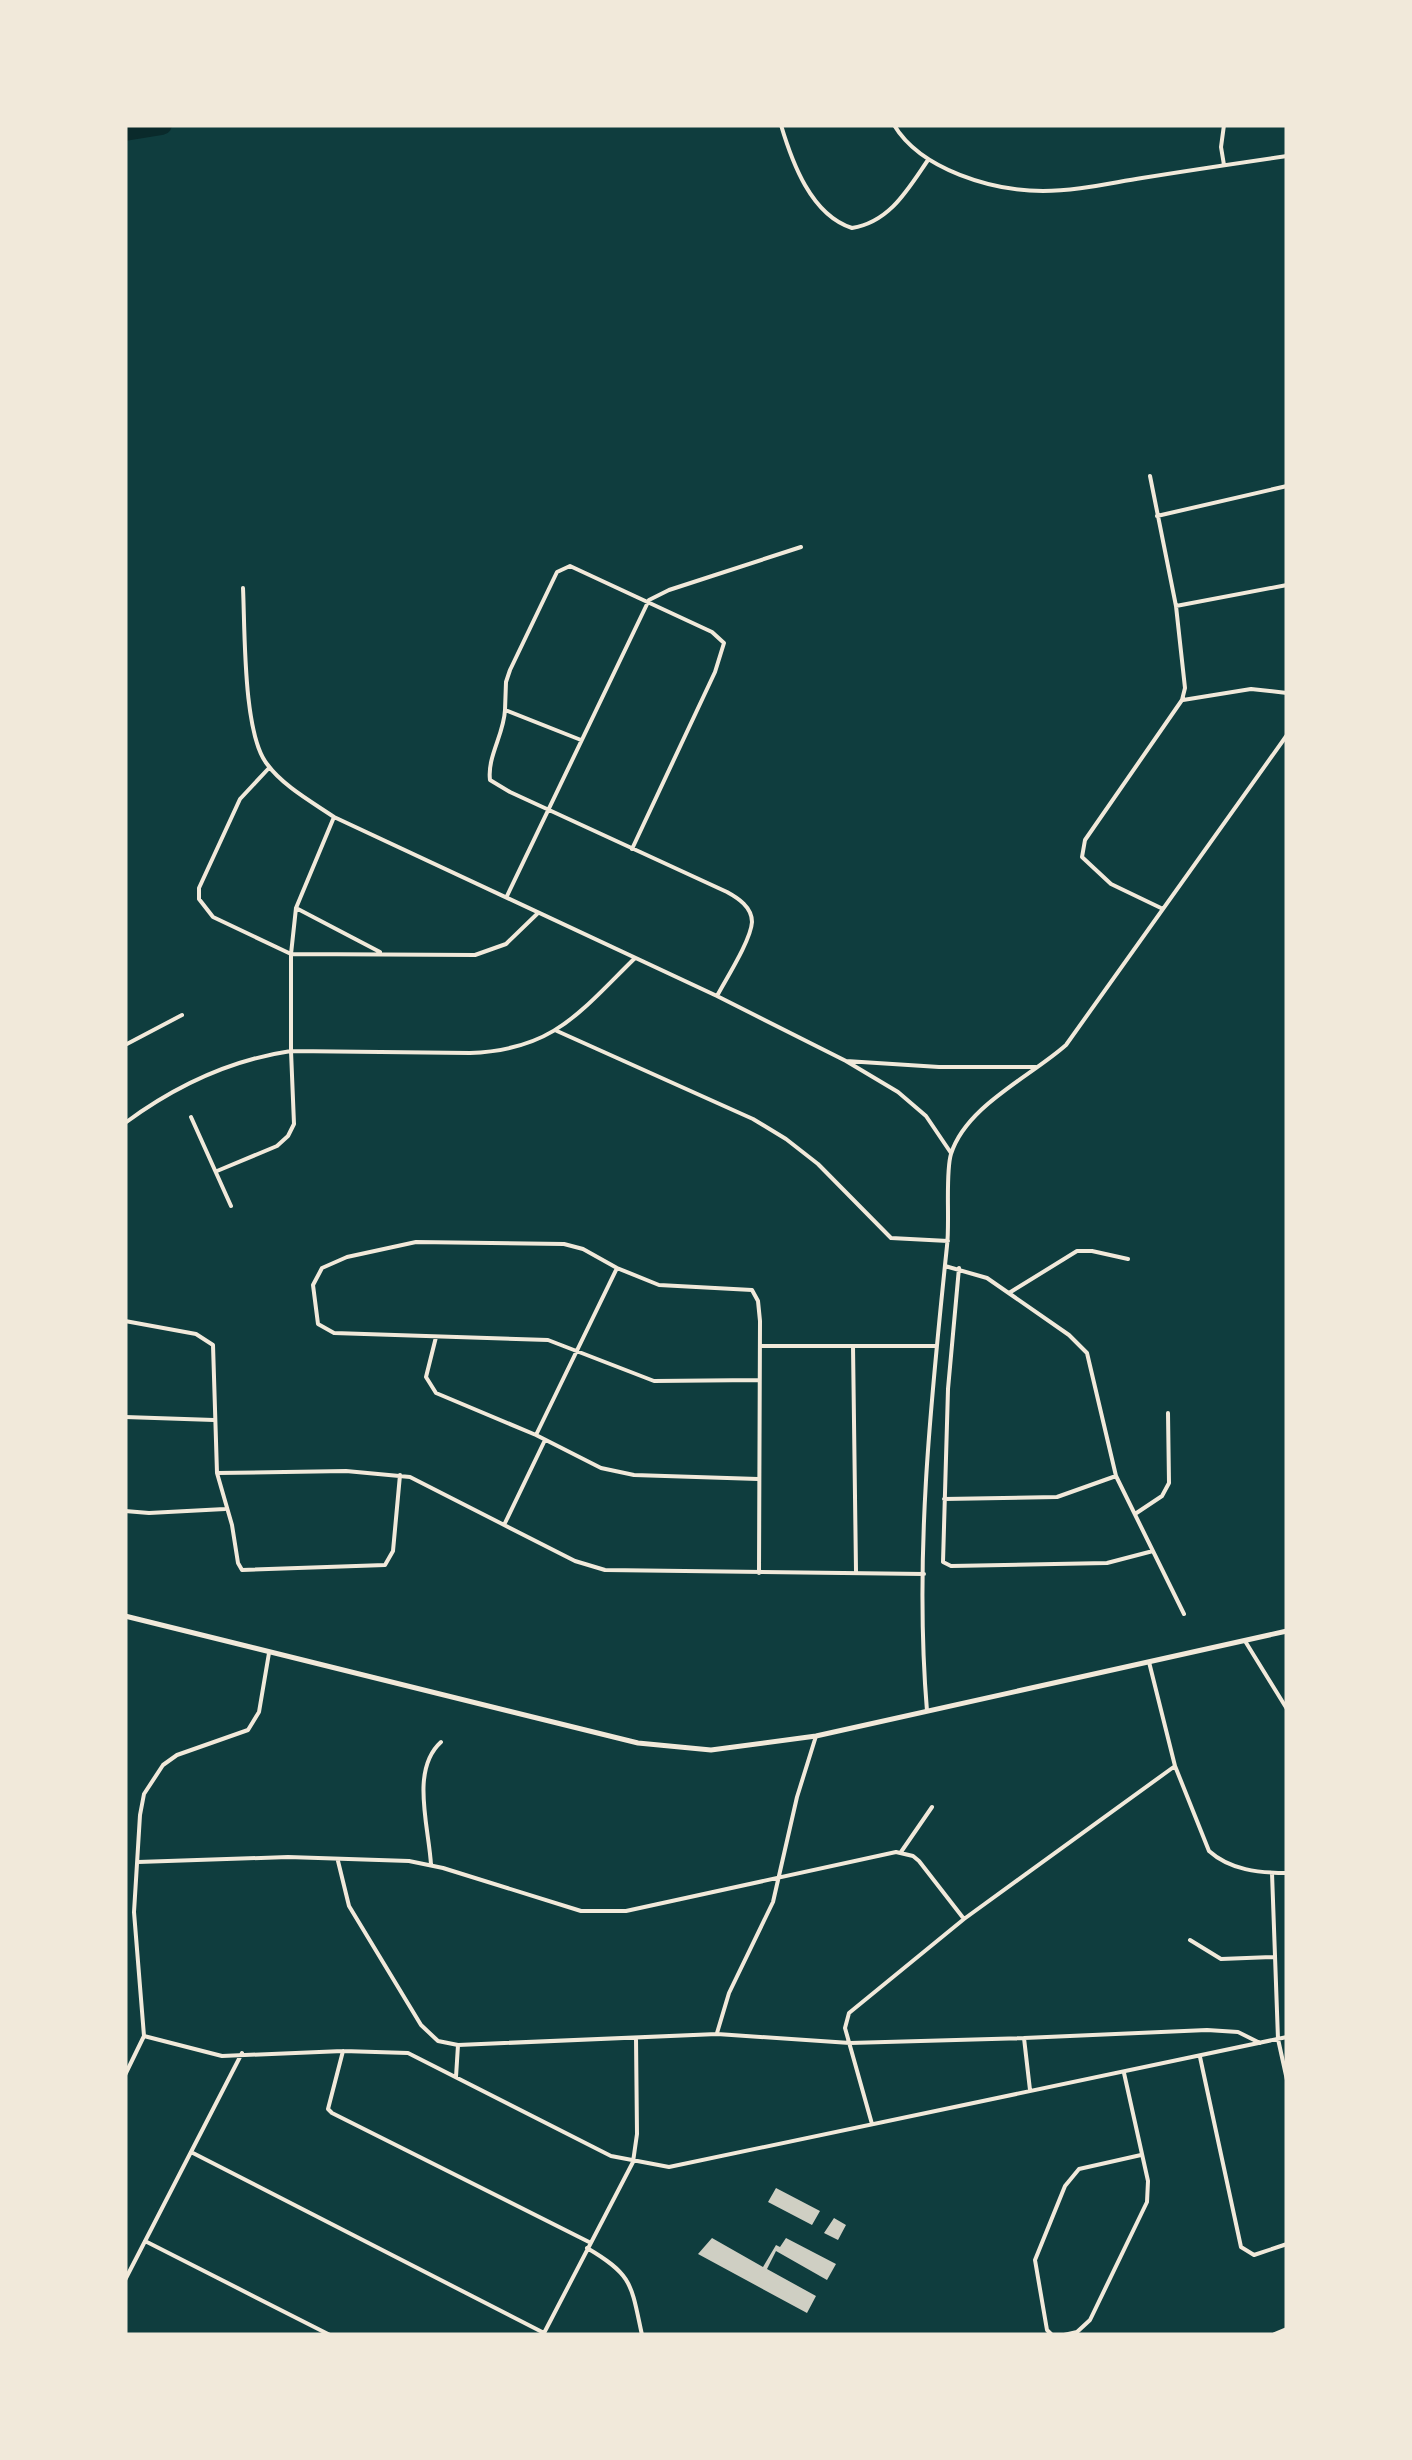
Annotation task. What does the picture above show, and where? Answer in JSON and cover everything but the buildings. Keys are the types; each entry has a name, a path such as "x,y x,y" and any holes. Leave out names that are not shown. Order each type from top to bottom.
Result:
{"main road":[{"path":"1275,2335 1287,2330"}],"street":[{"path":"781,125 794,161 819,206 836,221 852,228 896,206 928,160"},
{"path":"894,125 910,148 928,160 1008,188 1044,191 1287,156"},
{"path":"1224,125 1224,165"},
{"path":"1150,476 1176,606 1185,680 1182,700 1103,812 1082,850 1084,862 1111,884 1163,910"},
{"path":"1158,516 1287,486"},
{"path":"506,896 649,600 801,546"},
{"path":"632,849 722,656 724,643 649,600 577,566 565,566 557,572 510,670 504,726 490,768 490,780 632,849 727,892 746,906 751,916 750,928 717,996"},
{"path":"1176,606 1287,585"},
{"path":"243,588 253,728 258,752 269,768 334,817 717,996 846,1061 898,1092 926,1116 951,1153"},
{"path":"1182,700 1251,689 1287,693"},
{"path":"506,710 582,740"},
{"path":"927,1711 922,1652 924,1574 951,1153 982,1110 1066,1045 1287,736"},
{"path":"269,768 240,799 203,874 199,899 213,918 291,954 461,956 496,950 538,914"},
{"path":"217,1171 276,1146 292,1130 296,1112 291,1051 291,954 296,908 334,817"},
{"path":"296,908 383,954"},
{"path":"125,1123 213,1071 262,1055 291,1051 496,1052 558,1031 634,959"},
{"path":"125,1044 182,1014"},
{"path":"558,1031 753,1118 818,1164 891,1238 948,1242"},
{"path":"846,1061 1041,1068"},
{"path":"191,1117 231,1206"},
{"path":"759,1380 654,1381 577,1349 536,1339 328,1331 318,1324 314,1284 322,1268 348,1257 433,1241 570,1244 618,1268 668,1286 752,1290 758,1301 760,1346 759,1572"},
{"path":"1009,1293 1076,1251 1092,1250 1128,1259"},
{"path":"945,1266 987,1278 1069,1335 1087,1353 1116,1476 1184,1614"},
{"path":"536,1435 618,1268"},
{"path":"959,1268 948,1389 941,1553 945,1564 1107,1563 1154,1551"},
{"path":"125,1321 196,1334 215,1348 216,1473 242,1570 380,1567 388,1562 393,1551 400,1475"},
{"path":"436,1335 426,1377 436,1393 616,1473 758,1479"},
{"path":"760,1346 937,1346"},
{"path":"852,1346 856,1571"},
{"path":"1135,1514 1162,1496 1169,1483 1168,1413"},
{"path":"125,1417 214,1420"},
{"path":"504,1524 546,1440"},
{"path":"216,1473 346,1471 400,1475 430,1486 594,1568 924,1574"},
{"path":"943,1498 1057,1497 1116,1476"},
{"path":"125,1511 149,1514 226,1509"},
{"path":"125,1616 668,1748 726,1749 816,1736 1287,1631"},
{"path":"1245,1640 1287,1709"},
{"path":"125,2075 144,2036 134,1912 141,1803 151,1780 178,1755 248,1730 259,1712 270,1651"},
{"path":"1149,1662 1175,1766 1209,1851 1242,1868 1287,1873"},
{"path":"717,2034 729,1992 768,1914 816,1736"},
{"path":"431,1864 422,1777 428,1757 441,1742"},
{"path":"872,2126 844,2024 849,2014 964,1919 1175,1766"},
{"path":"901,1852 932,1807"},
{"path":"138,1862 288,1857 431,1864 540,1900 595,1913 626,1910 901,1852 919,1861 964,1919"},
{"path":"338,1859 348,1906 422,2026 438,2042 458,2045 717,2034 850,2044 1206,2030 1238,2032 1260,2042"},
{"path":"1272,1873 1278,2039 1287,2080"},
{"path":"125,1918 134,1912"},
{"path":"1190,1940 1222,1959 1276,1957"},
{"path":"144,2036 222,2056 343,2051 408,2053 611,2156 669,2167 1287,2037"},
{"path":"191,2152 545,2334 633,2162 637,2134 636,2038"},
{"path":"1024,2038 1030,2090"},
{"path":"456,2078 458,2045"},
{"path":"343,2051 329,2097 328,2109 332,2114 588,2245 626,2276 642,2335"},
{"path":"125,2280 242,2053"},
{"path":"1200,2058 1241,2246 1254,2255 1287,2244"},
{"path":"1064,2335 1077,2332 1090,2320 1143,2212 1148,2181 1124,2073"},
{"path":"1052,2335 1047,2330 1035,2260 1066,2186 1080,2169 1140,2154"},
{"path":"144,2241 330,2335"}],"waterway":[{"path":"125,131 162,125"}]}
